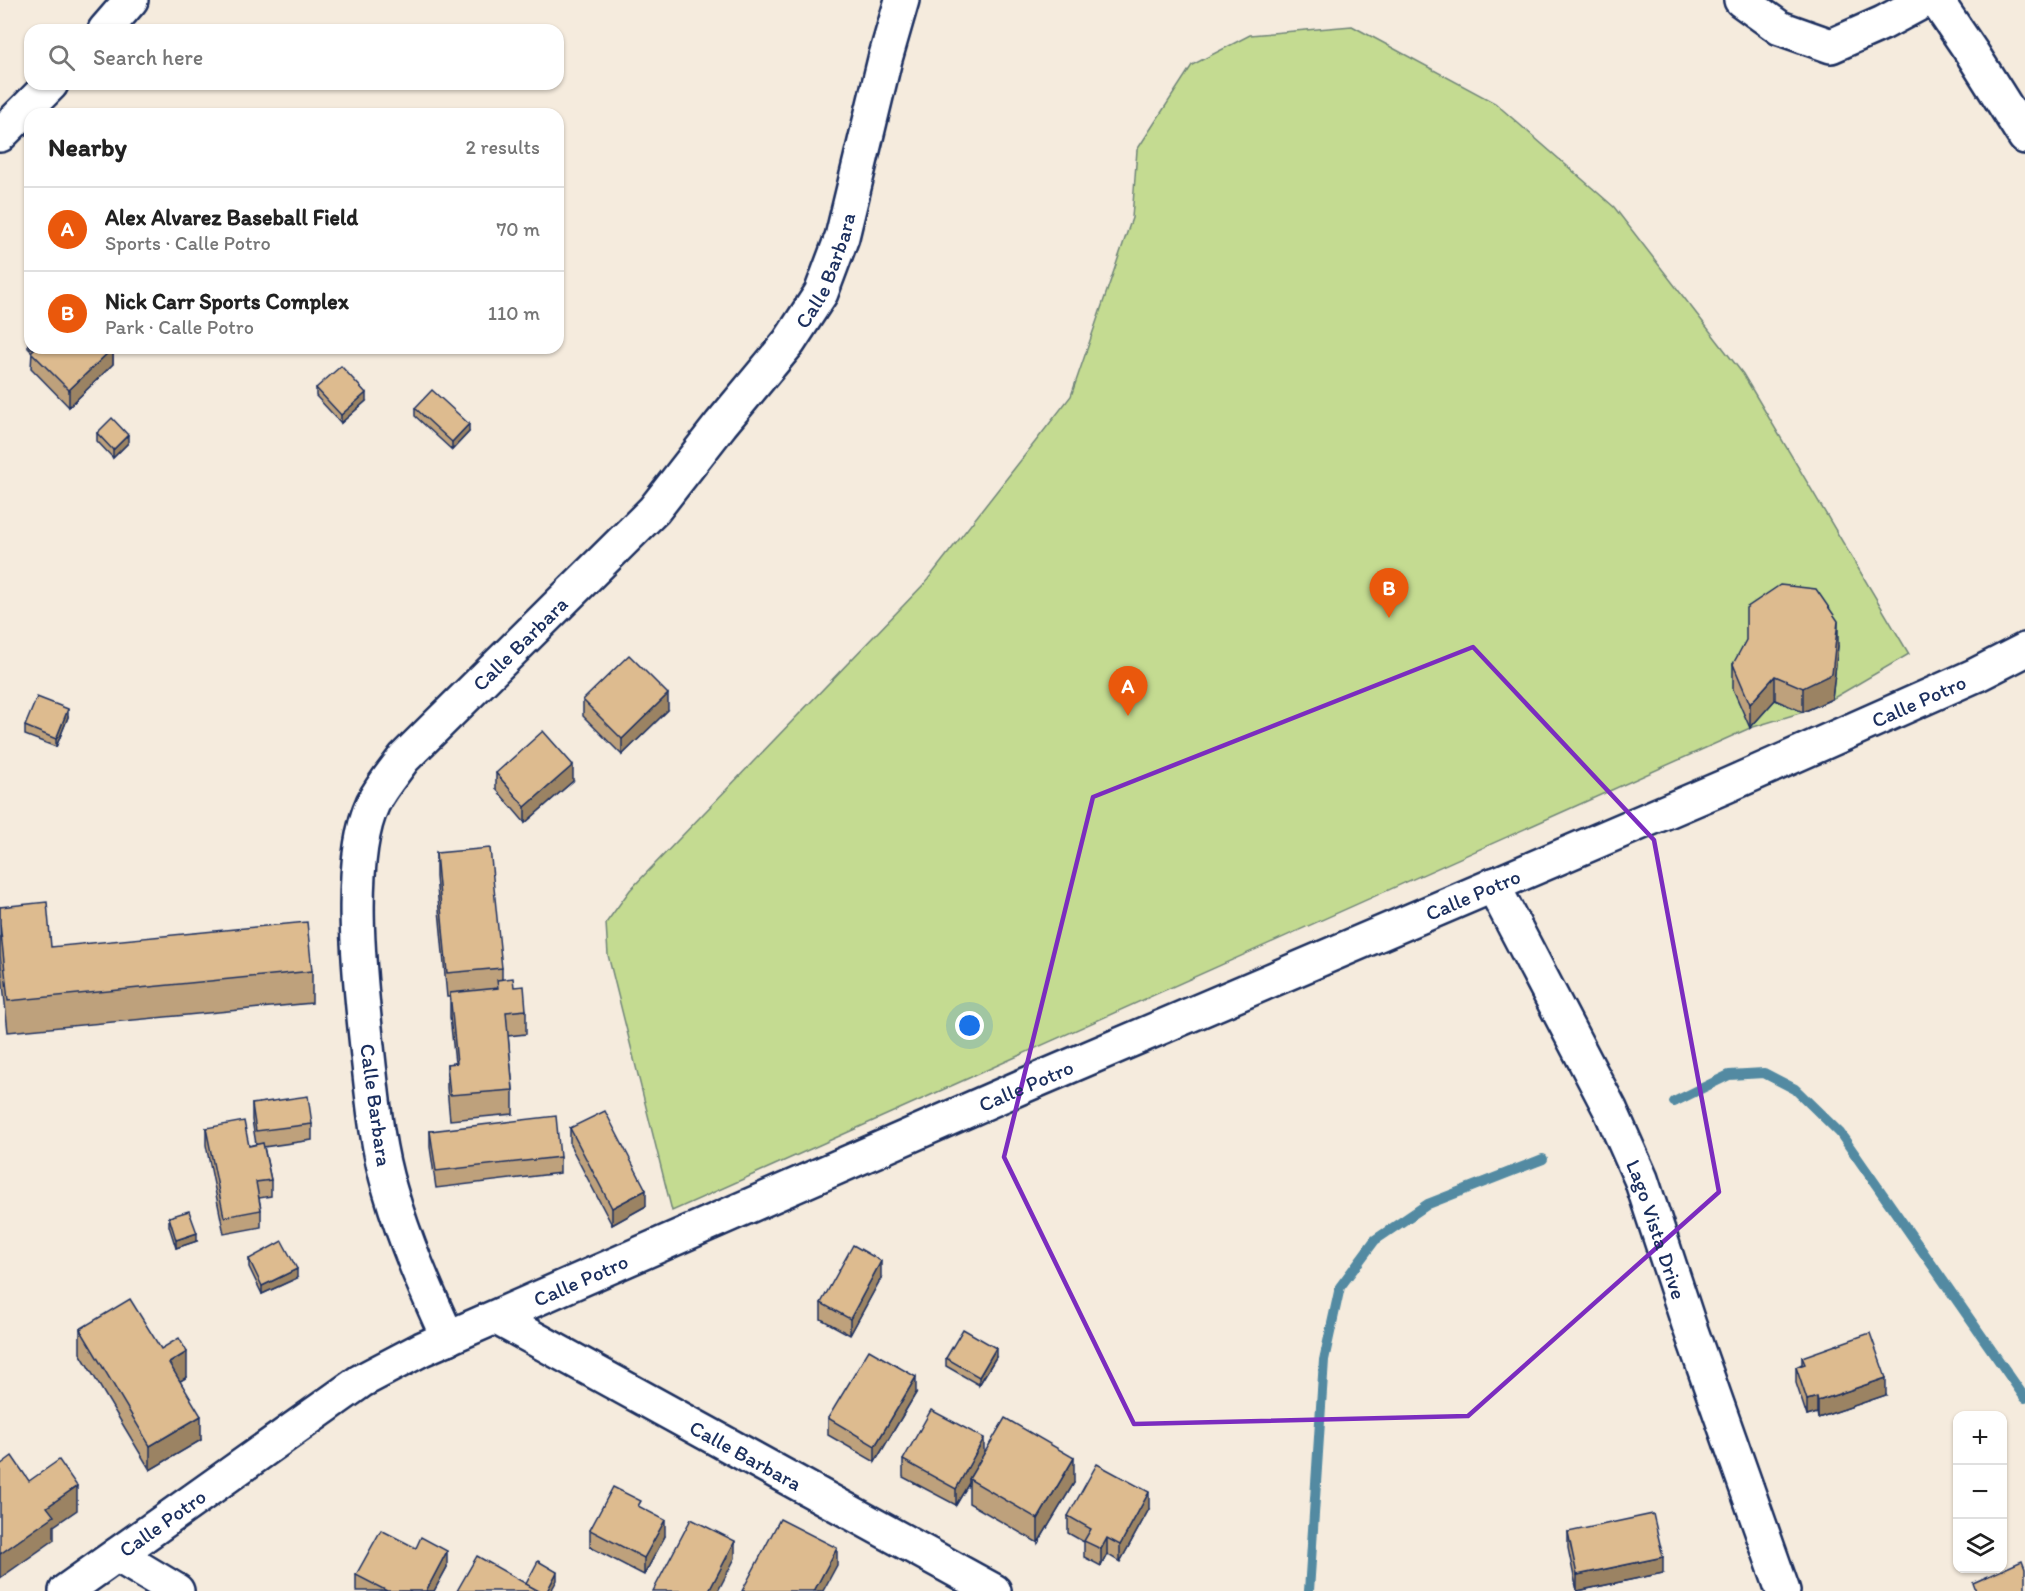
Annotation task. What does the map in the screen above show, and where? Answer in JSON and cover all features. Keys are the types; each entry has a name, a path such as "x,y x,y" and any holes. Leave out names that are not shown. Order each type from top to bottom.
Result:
{"street":[{"path":"110,24 131,0"},
{"name":"Calle Barbara","path":"448,1338 407,1244 389,1188 375,1123 362,996 357,887 361,845 373,803 404,758 654,510 789,342 821,293 842,237 885,59 902,0"},
{"path":"1741,0 1780,28 1831,46 1884,23 1926,0"},
{"path":"1935,0 1972,53 2025,137"},
{"path":"27,108 45,90"},
{"path":"0,135 24,111"},
{"name":"Calle Potro","path":"66,1591 361,1381 422,1349 1021,1086 1737,781 1976,675 2025,650"},
{"name":"Lago Vista Drive","path":"1493,885 1610,1109 1641,1179 1782,1591"},
{"name":"Calle Barbara","path":"497,1318 994,1591"},
{"path":"117,1555 177,1591"}],"highlighted area":[{"path":"1473,647 1654,840 1719,1192 1468,1416 1134,1424 1004,1157 1093,797"}],"green space":[{"path":"1352,26 1495,103 1614,207 1743,374 1909,654 1832,699 1803,712 1750,728 672,1211 608,955 606,923 630,890 925,583 1071,396 1132,218 1137,150 1192,65 1250,35"}],"building":[{"path":"33,354 107,354 69,390"},
{"path":"341,366 366,393 341,415 316,388"},
{"path":"432,390 469,424 452,442 415,408"},
{"path":"112,418 128,435 113,450 97,433"},
{"path":"1780,585 1816,589 1838,621 1832,674 1803,688 1775,676 1750,704 1733,664 1746,640 1746,608"},
{"path":"629,655 668,694 622,739 583,700"},
{"path":"37,697 68,709 56,739 25,726"},
{"path":"543,731 573,765 525,807 496,773"},
{"path":"490,848 502,968 447,973 436,853"},
{"path":"47,902 51,947 307,922 312,971 8,1001 0,907"},
{"path":"513,978 514,987 524,986 526,1010 506,1012 513,1090 450,1095 447,1064 457,1063 450,993 498,988 497,980"},
{"path":"308,1096 312,1124 256,1131 252,1104"},
{"path":"605,1111 646,1190 612,1208 570,1128"},
{"path":"556,1116 560,1157 436,1171 430,1131"},
{"path":"244,1121 249,1146 263,1143 271,1180 256,1182 261,1210 224,1217 206,1128"},
{"path":"189,1211 197,1233 176,1240 169,1217"},
{"path":"282,1241 297,1269 262,1286 249,1259"},
{"path":"853,1245 881,1261 850,1319 821,1303"},
{"path":"130,1299 161,1349 179,1338 187,1352 169,1363 201,1416 150,1446 80,1329"},
{"path":"963,1329 996,1348 979,1377 946,1358"},
{"path":"1870,1333 1886,1378 1818,1401 1817,1397 1807,1400 1796,1367 1805,1364 1802,1357"},
{"path":"869,1350 916,1377 875,1446 828,1418"},
{"path":"931,1410 984,1438 956,1489 903,1460"},
{"path":"1005,1418 1074,1458 1038,1519 969,1479"},
{"path":"12,1456 29,1481 59,1460 77,1486 47,1507 54,1516 0,1554 0,1465"},
{"path":"1097,1464 1149,1492 1120,1545 1107,1538 1101,1549 1084,1541 1091,1529 1068,1516"},
{"path":"613,1487 641,1501 638,1506 665,1520 644,1558 590,1530"},
{"path":"1653,1514 1663,1557 1577,1575 1568,1532"},
{"path":"691,1519 735,1541 709,1591 653,1591"},
{"path":"780,1519 837,1548 814,1591 742,1591"},
{"path":"381,1530 416,1548 421,1537 447,1551 426,1591 387,1591 356,1575"},
{"path":"477,1556 539,1591 457,1591"},
{"path":"538,1561 557,1572 547,1591 539,1591 526,1584"},
{"path":"2022,1561 2025,1569 2025,1591 1976,1591 1973,1583 1995,1573 2007,1573 2007,1568"}],"waterway":[{"path":"1674,1102 1729,1075 1764,1073 1795,1089 1840,1133 2025,1398"},
{"path":"1309,1591 1324,1360 1340,1287 1375,1240 1428,1204 1543,1159"}],"place":[{"name":"Nick Carr Sports Complex","path":"1389,618"},
{"name":"Alex Alvarez Baseball Field","path":"1128,716"}]}
